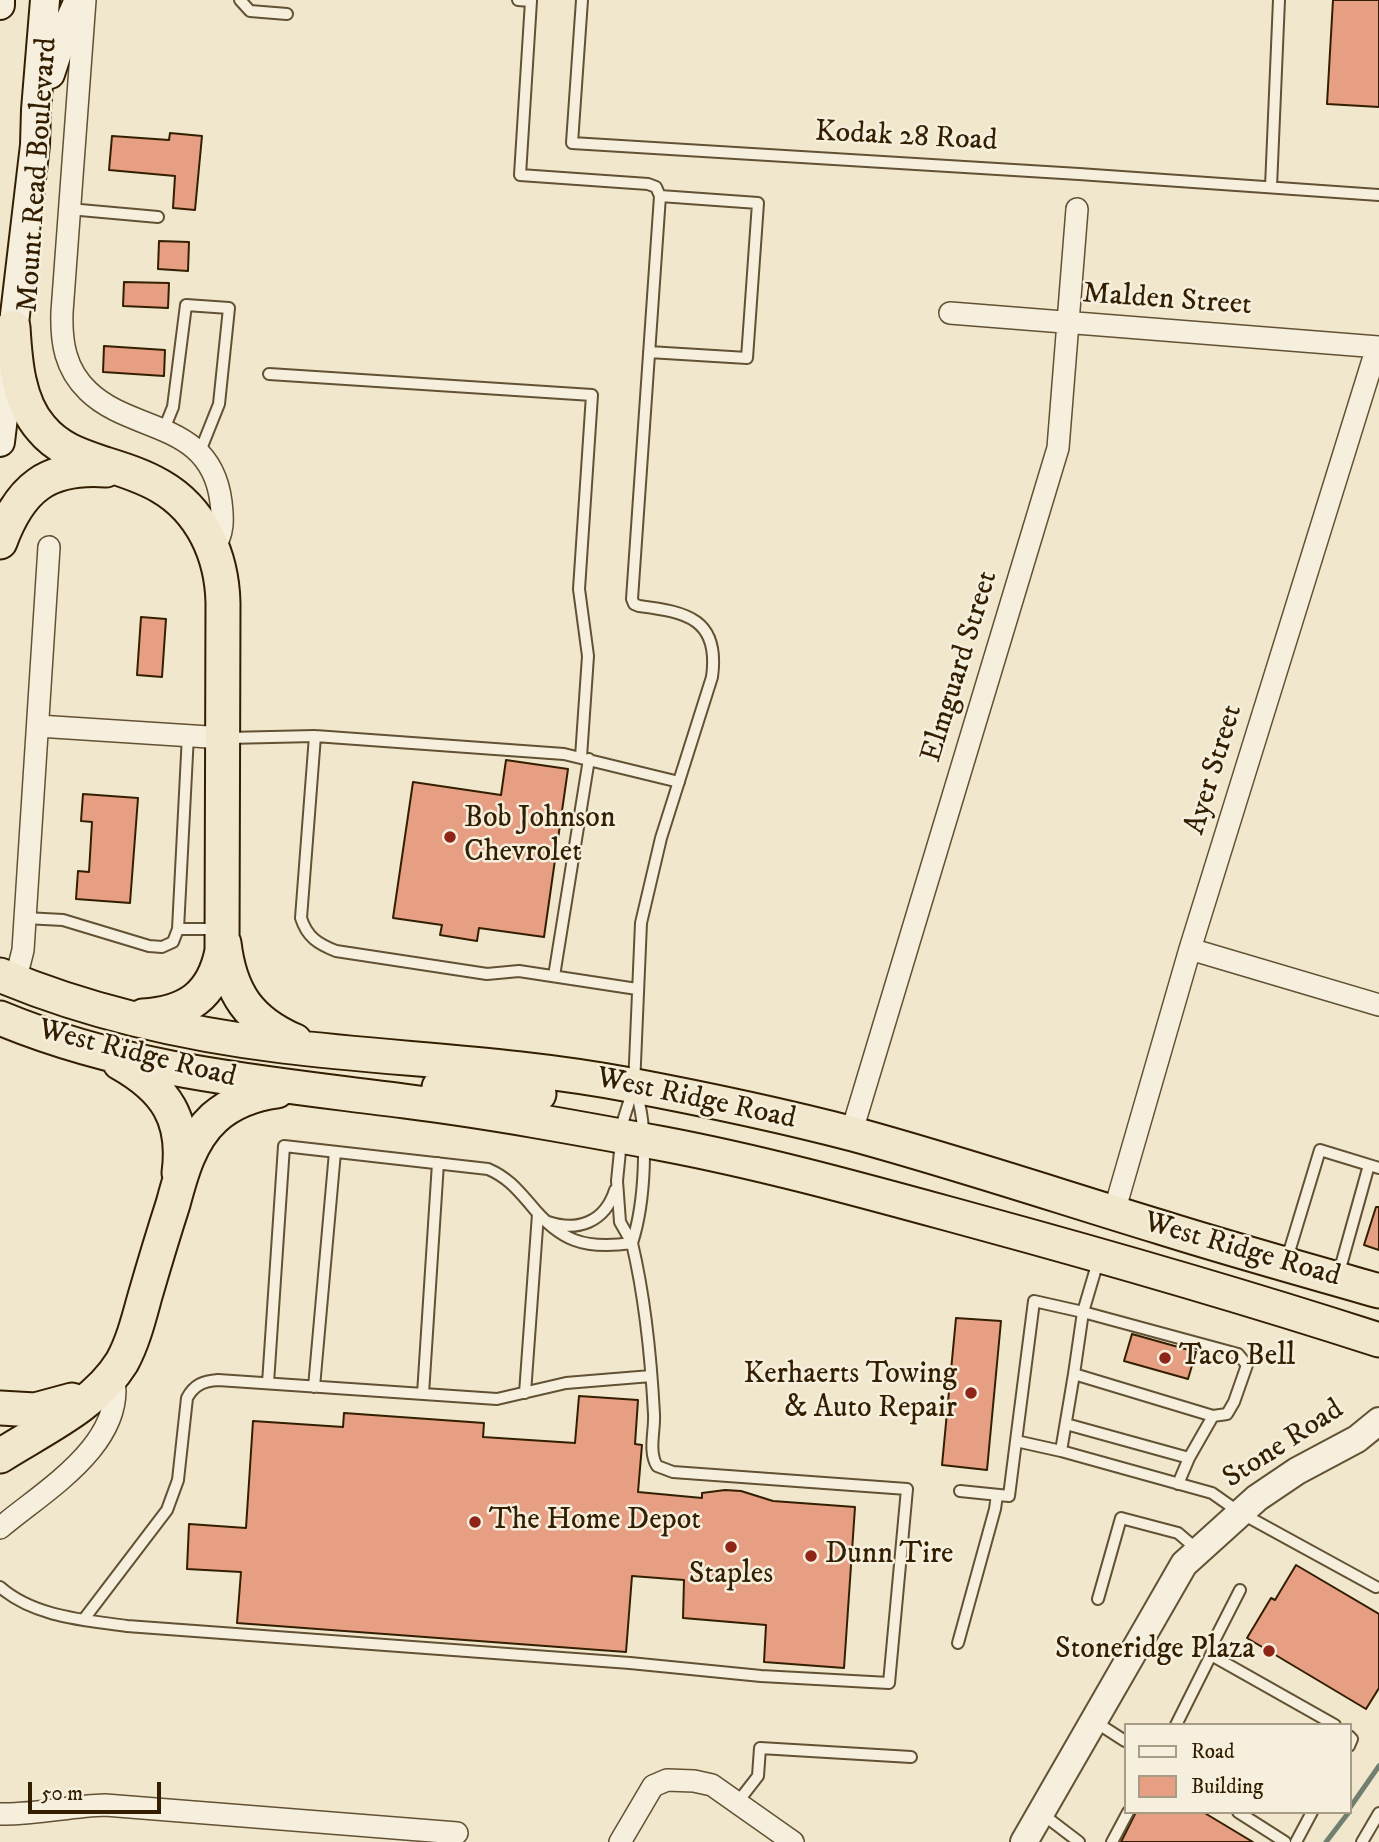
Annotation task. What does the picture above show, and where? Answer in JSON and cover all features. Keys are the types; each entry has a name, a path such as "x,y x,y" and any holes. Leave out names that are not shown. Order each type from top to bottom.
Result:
{"highway":[{"path":"13,327 22,391 39,426 66,450 161,486 178,500 200,525 219,563 223,593 222,951 208,987 196,1000 183,1008 164,1014 143,1016 107,1012"},
{"path":"0,542 18,503 48,478 89,470 136,475"},
{"path":"223,930 230,977 248,1009 262,1023 282,1035 324,1050"},
{"name":"West Ridge Road","path":"9,979 107,1012 218,1037 324,1050 481,1064 634,1086 851,1134 1379,1291"},
{"name":"West Ridge Road","path":"4,1020 141,1062 207,1076 470,1110 632,1138 828,1181 1100,1255 1379,1340"},
{"path":"76,1044 110,1057 134,1071 154,1086 167,1102 177,1123 181,1140 177,1190"},
{"path":"349,1094 427,1086 504,1089 579,1100 606,1098 634,1086"},
{"path":"0,1456 83,1404 113,1374 135,1331 177,1190 194,1146 206,1127 223,1111 256,1095 303,1088"},
{"path":"0,1408 26,1411 55,1406 75,1398 113,1374"}],"main road":[{"name":"Mount Read Boulevard","path":"0,442 35,145 45,0"},
{"path":"35,145 55,54 79,0"}],"street":[{"name":"Mount Read Boulevard","path":"85,0 62,312 65,354 78,379 96,398 164,429"},
{"name":"Elmguard Street","path":"851,1134 1058,448 1077,209"},
{"name":"Malden Street","path":"950,313 1378,347"},
{"name":"Ayer Street","path":"1114,1212 1190,949 1378,347"},
{"path":"164,429 199,454 213,472 221,499 223,523 213,548"},
{"path":"9,979 22,959 49,547"},
{"path":"38,726 224,738"},
{"path":"1190,949 1379,1005"},
{"path":"0,1528 66,1478 91,1448 104,1427 115,1400 113,1374"},
{"name":"Stone Road","path":"1024,1842 1184,1564 1239,1512 1276,1484 1341,1449 1379,1421"},
{"path":"620,1842 653,1786 667,1780 712,1785 793,1842"},
{"path":"0,1814 33,1814 78,1806 105,1805 457,1833"}],"lane":[{"path":"240,0 250,11 287,14"},
{"path":"518,0 531,0 520,175 648,184 656,187 660,196 632,599 639,606 684,614 711,640 714,652 712,677 661,838 645,902 639,945 634,1086 642,1112 607,1209 586,1224 569,1227 540,1216"},
{"name":"Kodak 28 Road","path":"582,0 572,142 1379,195"},
{"path":"1271,187 1279,0"},
{"path":"649,352 747,358 758,204 660,196"},
{"path":"69,209 159,217"},
{"path":"164,429 173,407 186,305 229,308 219,404 199,454"},
{"path":"269,374 592,395 579,589 588,656 585,758 554,976"},
{"path":"25,918 62,920 155,947 173,942 178,929 188,735"},
{"path":"224,738 315,736 515,750 585,758 679,782"},
{"path":"315,736 300,918 305,932 319,944 336,951 487,974 519,971 637,989"},
{"path":"178,929 223,930"},
{"path":"632,1242 640,1208 626,1106 634,1086"},
{"path":"268,1384 284,1146 488,1169 514,1185 550,1228 569,1239 599,1244 632,1242"},
{"path":"1286,1264 1320,1150 1374,1166 1337,1279"},
{"path":"314,1387 335,1152"},
{"path":"423,1394 438,1163"},
{"path":"0,1587 30,1606 127,1626 889,1684 907,1489 664,1470 657,1466 653,1460 654,1416 641,1285 632,1242 620,1222 617,1181"},
{"path":"525,1394 540,1216"},
{"path":"1061,1451 1083,1312 1100,1255"},
{"path":"960,1491 1009,1496 1034,1301 1238,1354 1247,1365 1227,1414 1213,1416 1074,1374"},
{"path":"84,1619 167,1510 178,1480 184,1409 192,1389 209,1381 497,1399 566,1383 651,1376"},
{"path":"1178,1484 1189,1458 1213,1416"},
{"path":"1066,1423 1189,1458"},
{"path":"1016,1441 1212,1493 1239,1512 1376,1587"},
{"path":"958,1643 997,1495"},
{"path":"1098,1599 1121,1518 1178,1533 1199,1550"},
{"path":"1177,1723 1240,1590"},
{"path":"1211,1655 1331,1723"},
{"path":"1094,1721 1124,1740"},
{"path":"737,1803 758,1776 760,1748 911,1758"},
{"path":"1041,1813 1079,1842"},
{"path":"1362,1842 1379,1813"},
{"path":"1112,1842 1127,1814"},
{"path":"1241,1814 1285,1842"},
{"path":"1296,1842 1311,1814"}],"building":[{"path":"1333,0 1379,0 1379,107 1327,104"},
{"path":"170,133 202,136 195,210 173,208 175,176 109,170 112,136 169,140"},
{"path":"159,241 189,242 188,271 158,269"},
{"path":"124,282 169,283 168,308 123,306"},
{"path":"104,346 165,350 164,376 103,372"},
{"path":"141,617 166,619 162,677 137,675"},
{"path":"506,760 568,769 544,937 479,928 477,941 440,935 442,925 393,918 413,782 501,795"},
{"path":"83,794 138,798 130,903 76,899 78,871 89,872 92,822 81,821"},
{"path":"1376,1207 1379,1207 1379,1250 1364,1245"},
{"name":"Kerhaerts Towing & Auto Repair","path":"956,1318 1001,1321 987,1470 942,1465"},
{"path":"1132,1334 1196,1352 1188,1379 1124,1361"},
{"name":"The Home Depot","path":"579,1396 638,1400 635,1444 642,1445 638,1492 702,1498 702,1493 741,1491 773,1501 855,1507 844,1668 764,1662 766,1625 683,1618 684,1580 632,1576 626,1652 237,1623 241,1572 187,1569 189,1524 246,1528 253,1421 343,1427 344,1413 484,1423 483,1437 575,1443"},
{"path":"1296,1565 1379,1614 1379,1688 1366,1709 1247,1638 1271,1598 1275,1600"},
{"path":"1135,1814 1206,1814 1253,1842 1121,1842"}],"waterway":[{"path":"1351,1806 1379,1766"},
{"path":"1326,1842 1347,1814"}],"place":[{"name":"Bob Johnson Chevrolet","path":"450,837"},
{"name":"Taco Bell","path":"1165,1358"},
{"name":"Kerhaerts Towing & Auto Repair","path":"971,1393"},
{"name":"The Home Depot","path":"475,1522"},
{"name":"Staples","path":"731,1547"},
{"name":"Dunn Tire","path":"811,1556"},
{"name":"Stoneridge Plaza","path":"1269,1651"}]}
